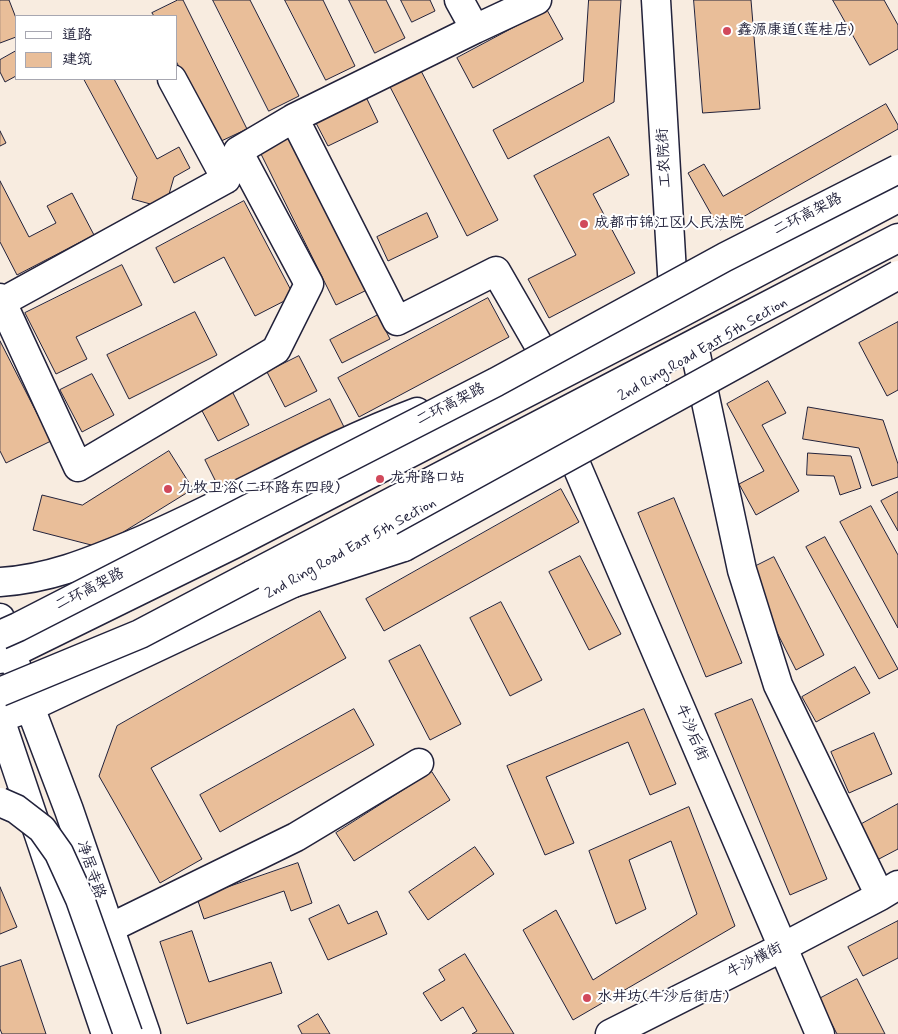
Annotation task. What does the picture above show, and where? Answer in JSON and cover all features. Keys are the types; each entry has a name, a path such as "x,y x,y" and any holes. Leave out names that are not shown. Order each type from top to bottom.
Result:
{"main road":[{"path":"459,0 475,29"},
{"path":"238,152 309,284 276,350 78,467 1,300 226,179 238,152 294,118 537,0"},
{"name":"工农院街","path":"656,0 675,316"},
{"path":"173,80 226,179"},
{"path":"294,118 397,321 496,271 557,377"},
{"name":"二环高架路","path":"4,649 18,627 496,382 725,257 898,169"},
{"path":"4,649 234,544 675,316 898,198"},
{"path":"0,692 140,634 898,238"},
{"name":"2nd Ring Road East 5th Section","path":"0,718 30,707 292,583 562,432 898,238"},
{"path":"292,583 404,547 898,275"},
{"path":"696,354 742,570 778,685 889,890"},
{"path":"0,582 48,575 87,563 165,530 380,426 496,382"},
{"name":"牛沙后街","path":"562,432 820,1034"},
{"name":"净居寺路","path":"0,618 4,649 30,707 69,810 146,1034"},
{"path":"0,718 106,1034"},
{"path":"110,928 296,837 418,763"},
{"path":"0,802 16,809 42,829 59,853 80,899 128,1034"},
{"name":"牛沙横街","path":"610,1034 783,947 889,890"}],"building":[{"path":"0,0 9,0 15,15 15,37 0,43"},
{"path":"178,0 183,0 247,129 217,143 178,65 178,15 153,15 152,13"},
{"path":"213,0 250,0 299,96 269,111"},
{"path":"285,0 323,0 355,66 326,80"},
{"path":"349,0 386,0 405,38 375,53"},
{"path":"401,0 430,0 435,11 412,22"},
{"path":"589,0 621,0 614,102 508,159 493,130 583,82"},
{"path":"694,0 751,0 760,109 703,113"},
{"path":"833,0 884,0 898,25 898,49 870,65"},
{"path":"547,10 563,39 473,88 457,58"},
{"path":"15,52 15,77 5,82 0,72 0,60"},
{"path":"418,65 498,220 467,236 387,81"},
{"path":"85,80 115,80 157,159 179,147 190,168 174,177 165,208 132,199 137,178"},
{"path":"367,99 378,122 328,146 316,123"},
{"path":"886,104 898,125 898,129 720,230 688,173 704,164 723,196"},
{"path":"0,131 6,143 0,146"},
{"path":"295,135 371,288 336,305 260,152"},
{"name":"成都市锦江区人民法院","path":"609,137 629,175 593,194 635,273 549,318 528,279 576,255 534,176"},
{"path":"0,181 29,237 56,223 47,206 72,193 94,235 17,275 0,242"},
{"path":"244,201 294,296 255,316 224,257 174,283 156,248"},
{"path":"427,213 438,237 388,261 377,237"},
{"path":"122,265 142,305 76,337 87,359 56,374 25,313"},
{"path":"488,298 509,337 359,417 338,378"},
{"path":"195,312 217,355 129,399 107,355"},
{"path":"378,315 390,339 342,363 330,340"},
{"path":"898,322 898,390 887,396 859,343"},
{"path":"0,341 51,441 6,463 0,451"},
{"path":"299,356 317,391 285,407 267,372"},
{"path":"92,374 114,415 82,432 60,390"},
{"path":"768,381 786,413 762,425 799,491 756,515 739,484 764,471 727,404"},
{"path":"232,391 249,425 218,441 200,407"},
{"path":"330,399 346,431 221,492 205,460"},
{"path":"808,407 883,420 898,464 898,477 872,486 859,448 803,439"},
{"path":"169,451 193,489 99,547 33,530 42,495 82,505"},
{"path":"808,453 851,456 861,488 840,495 834,476 807,475"},
{"path":"561,489 579,522 384,631 366,599"},
{"path":"898,492 898,531 881,501"},
{"path":"674,498 742,663 706,677 638,513"},
{"path":"871,506 898,555 898,628 840,522"},
{"path":"825,537 898,669 879,679 806,547"},
{"path":"580,556 621,634 589,650 549,572"},
{"path":"774,557 824,655 796,670 746,571"},
{"path":"501,602 542,680 510,696 470,618"},
{"path":"320,611 346,658 151,768 202,859 160,883 99,776 117,726"},
{"path":"420,645 461,724 430,740 389,661"},
{"path":"855,667 870,693 816,722 802,697"},
{"path":"752,699 827,879 790,895 715,714"},
{"path":"354,709 374,745 220,832 200,795"},
{"path":"644,709 676,784 650,795 628,742 546,777 574,843 545,855 507,766"},
{"path":"874,733 892,774 849,793 831,752"},
{"path":"432,772 450,800 354,861 336,833"},
{"path":"898,804 898,849 877,860 858,826"},
{"path":"689,807 735,926 573,1020 523,930 556,910 593,980 697,914 671,841 629,860 646,909 616,924 589,851"},
{"path":"475,847 494,874 428,920 409,892"},
{"path":"298,863 312,903 291,911 284,891 204,919 197,898"},
{"path":"0,887 17,927 0,934"},
{"path":"339,905 348,924 377,911 387,934 328,960 309,919"},
{"path":"898,921 898,958 863,976 848,947"},
{"path":"192,931 209,982 271,962 282,993 187,1024 160,942"},
{"path":"465,954 514,1034 472,1034 477,1031 463,1007 441,1021 423,993 445,980 439,970"},
{"path":"21,960 46,1034 2,1034 0,1029 0,967"},
{"path":"857,979 885,1034 837,1034 819,999"},
{"path":"318,1014 330,1034 302,1034 298,1026"}],"place":[{"name":"鑫源康道(莲桂店)","path":"727,31"},
{"name":"成都市锦江区人民法院","path":"584,224"},
{"name":"龙舟路口站","path":"380,479"},
{"name":"九牧卫浴(二环路东四段)","path":"168,489"},
{"name":"水井坊(牛沙后街店)","path":"587,998"}]}
